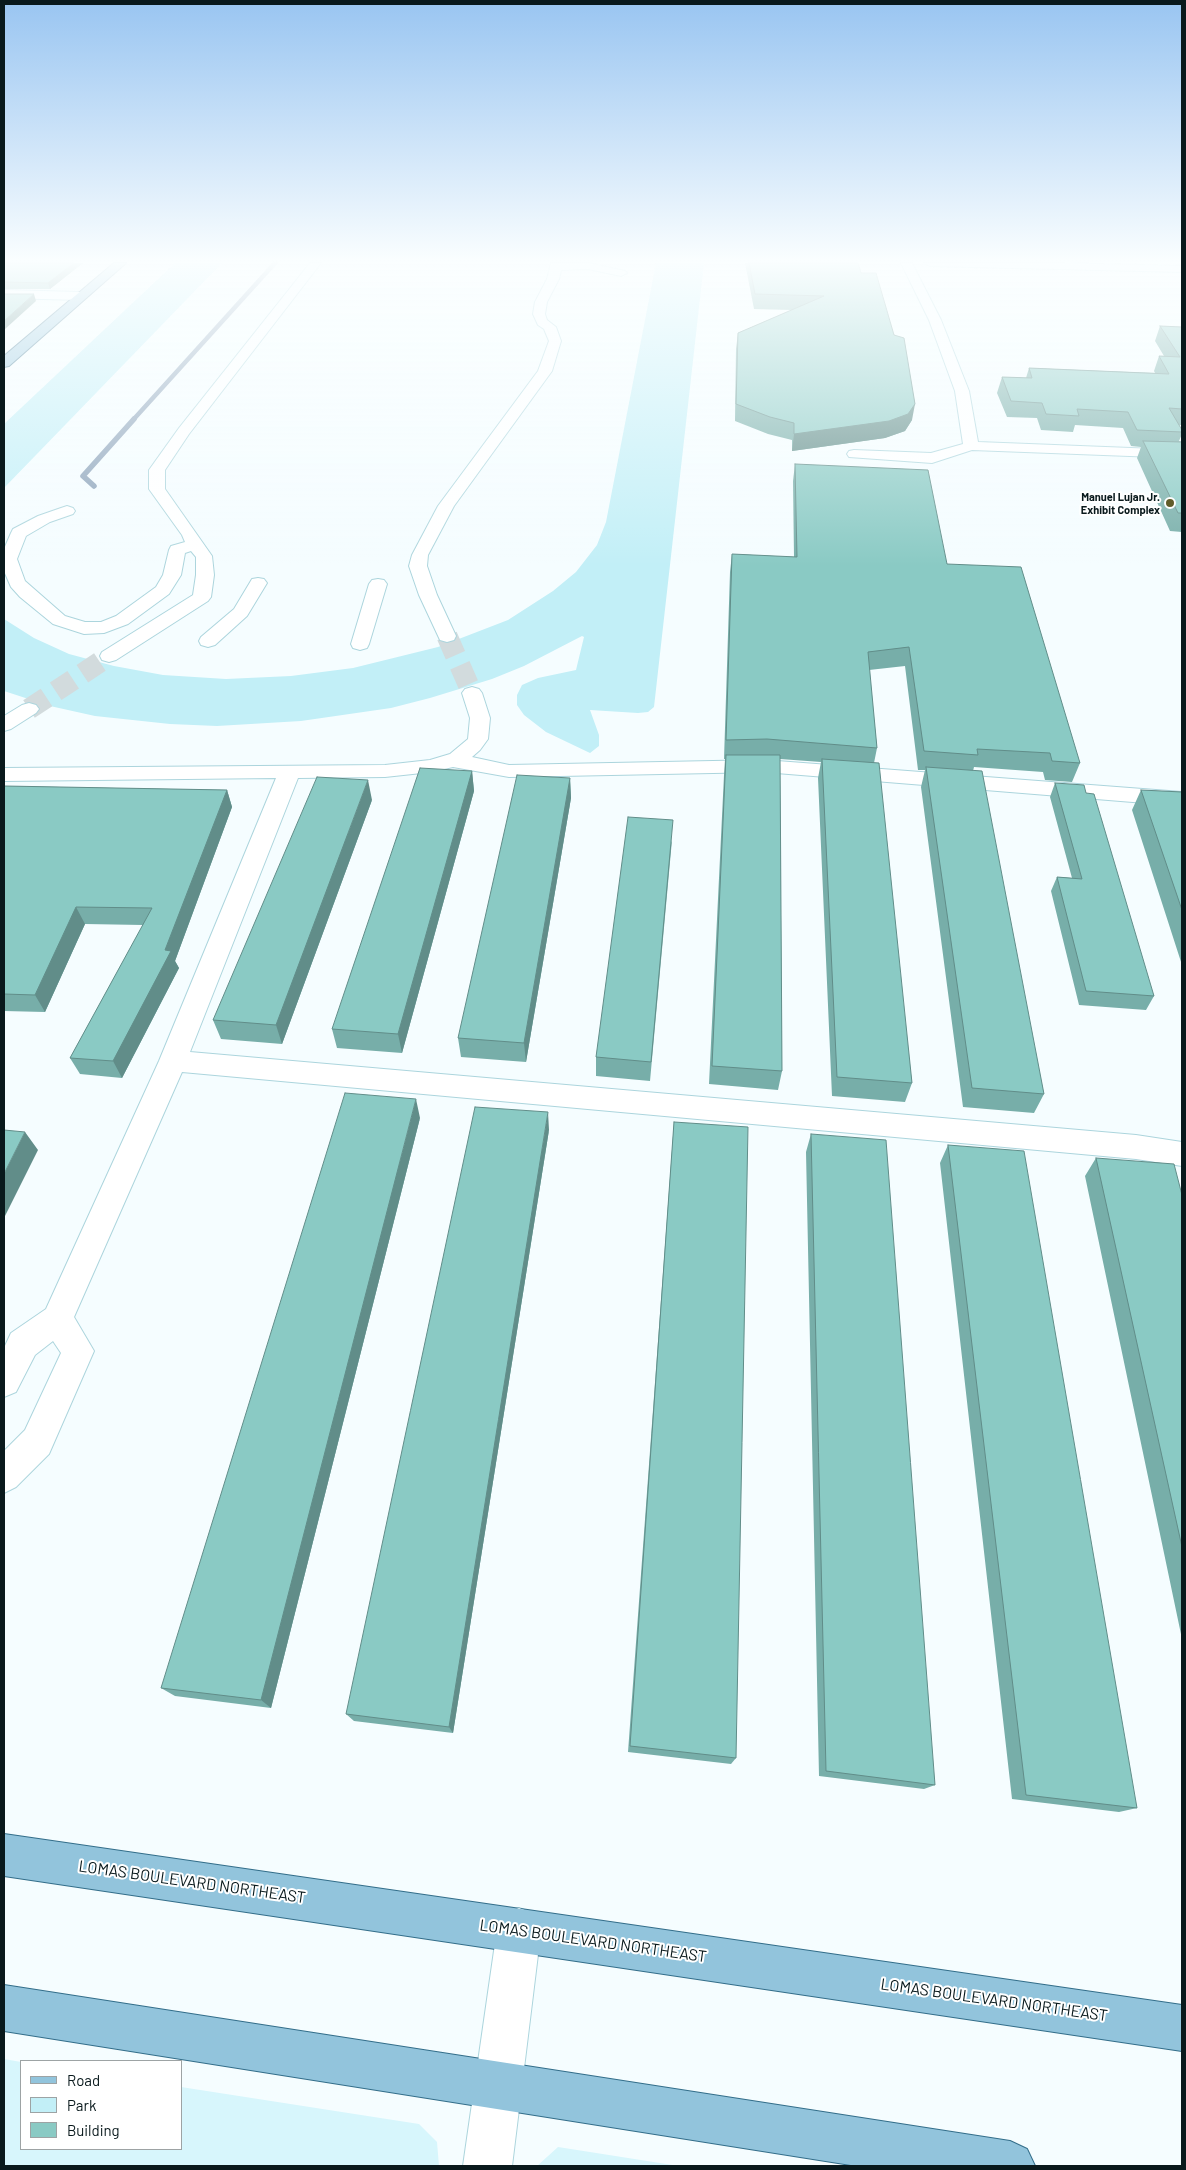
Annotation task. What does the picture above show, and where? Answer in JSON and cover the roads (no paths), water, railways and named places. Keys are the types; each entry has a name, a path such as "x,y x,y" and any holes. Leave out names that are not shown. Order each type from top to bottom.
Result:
{"main road":[{"name":"LOMAS BOULEVARD NORTHEAST","path":"4,1855 1182,2028"},
{"path":"4,2008 498,2086 839,2153 1010,2166"}],"street":[{"path":"109,656 202,596 206,575 204,556 157,489 157,470 184,431 236,364"},
{"path":"447,636 418,566 420,555 446,506 545,370 547,364"},
{"path":"952,364 962,391 970,446"},
{"path":"854,454 932,458 970,446 1182,454"},
{"path":"67,511 44,519 19,533 8,559 17,583 26,593 59,620 84,628 104,627 122,620 163,590 172,575 177,550 194,544"},
{"path":"208,641 241,612 258,583"},
{"path":"360,644 378,584"},
{"path":"4,774 386,771 431,766 452,760 473,746 478,739 480,718 472,693"},
{"path":"4,724 29,709"},
{"path":"452,760 509,771 764,766 1182,799"},
{"path":"4,1381 23,1344 57,1319 173,1061 289,772"},
{"path":"173,1061 1136,1147 1182,1154"},
{"path":"4,1475 38,1442 78,1352 57,1319"},
{"path":"487,2166 519,1930"}],"waterway":[{"path":"133,420 183,364"},
{"path":"94,486 83,476 134,419"}],"tunnel":[{"path":"447,636 472,693"},
{"path":"29,709 109,656"}],"place":[{"name":"Manuel Lujan Jr. Exhibit Complex","path":"1170,503"}]}
